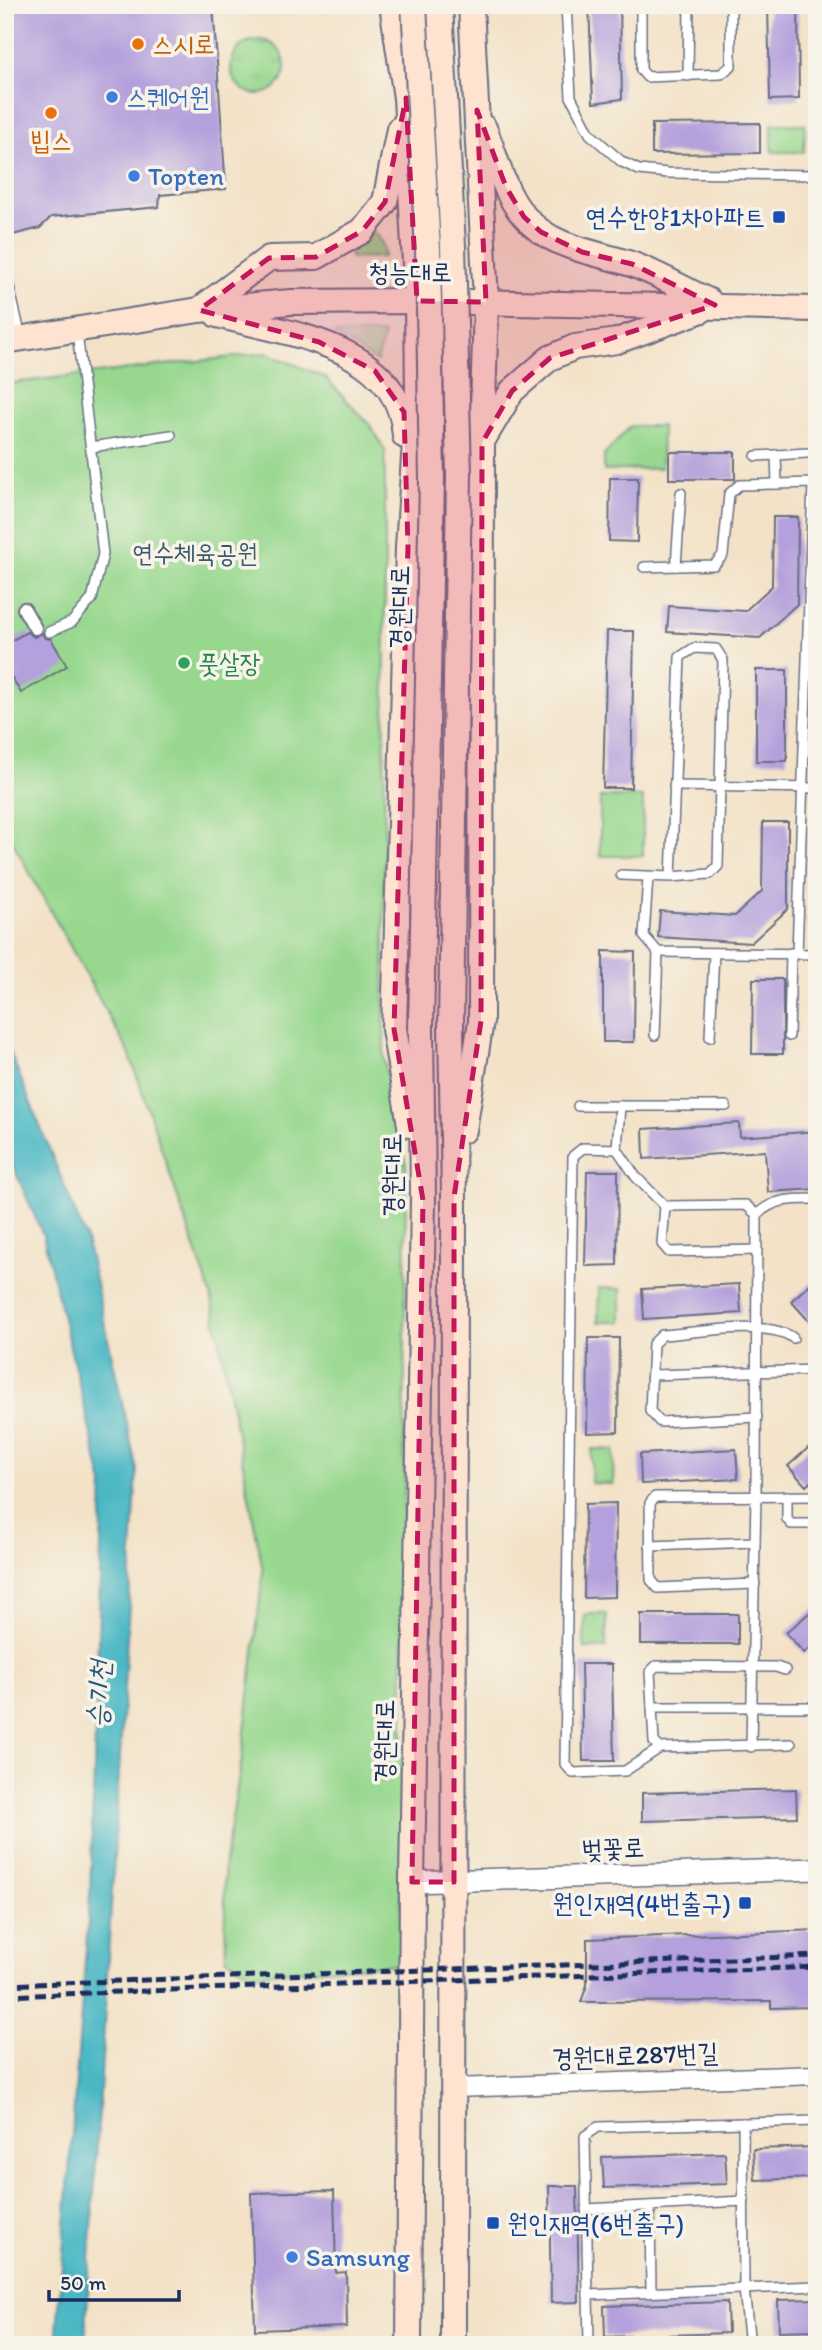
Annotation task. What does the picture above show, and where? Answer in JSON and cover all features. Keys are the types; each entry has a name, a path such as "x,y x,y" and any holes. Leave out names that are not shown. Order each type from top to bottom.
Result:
{"main road":[{"path":"392,5 406,98 417,301 418,397 408,547 394,1030 423,1200"},
{"name":"경원대로","path":"409,2345 412,1882 423,1200 421,1027 432,479 428,250 414,5"},
{"path":"440,5 453,246 459,475 450,1026 454,1197 453,2345"},
{"path":"454,1197 481,1021 482,443 486,302 471,5"},
{"path":"199,310 269,258 316,257 362,231 385,202 406,98"},
{"path":"477,110 510,195 524,216 541,232 582,251 632,264 715,305"},
{"name":"청능대로","path":"13,340 77,332 199,310 291,302 417,301 817,309"},
{"path":"482,443 512,391 550,358 575,347 617,341 715,305"},
{"path":"199,310 319,342 344,351 375,371 404,412 408,547"}],"street":[{"path":"24,609 35,628"},
{"name":"벚꽃로","path":"412,1882 817,1869"},
{"name":"경원대로287번길","path":"454,2088 817,2075"}],"lane":[{"path":"566,5 571,97 590,134 622,162 639,170 668,173 817,175"},
{"path":"641,5 641,70 647,77 721,75 730,66 731,5"},
{"path":"688,76 689,5"},
{"path":"5,269 13,340"},
{"path":"49,632 83,613 92,599 100,573 102,536 77,332"},
{"path":"91,447 171,435"},
{"path":"756,456 807,453"},
{"path":"776,455 777,484"},
{"path":"644,567 714,565 723,555 729,494 739,485 815,483 805,788 789,1036"},
{"path":"676,566 681,493"},
{"path":"621,875 671,877 710,874 718,866 723,660 716,649 694,648 680,657 671,877"},
{"path":"674,786 817,788"},
{"path":"648,877 644,936 657,953 656,1035"},
{"path":"657,953 817,954"},
{"path":"710,1037 714,953"},
{"path":"578,1106 726,1106"},
{"path":"620,1106 617,1149 636,1177 665,1206 746,1205 757,1214"},
{"path":"617,1149 583,1148 573,1156 565,1764 573,1773 625,1771 660,1748 791,1744"},
{"path":"751,1747 757,1495 757,1214 764,1207 785,1200 817,1199"},
{"path":"665,1206 662,1244 669,1252 757,1250"},
{"path":"757,1417 660,1422 650,1411 653,1344 662,1335 757,1329 783,1330 793,1338"},
{"path":"652,1375 817,1370"},
{"path":"788,1496 787,1519 791,1524 817,1524"},
{"path":"755,1584 658,1588 651,1580 650,1503 655,1497 817,1496"},
{"path":"650,1546 755,1542"},
{"path":"660,1748 654,1742 650,1672 656,1666 785,1670"},
{"path":"652,1707 817,1707"},
{"path":"589,2345 585,2136 598,2127 817,2120"},
{"path":"743,2123 744,2289 750,2345"},
{"path":"586,2209 744,2201"},
{"path":"650,2206 651,2292"},
{"path":"588,2295 817,2286"}],"highlighted area":[{"path":"406,98 417,301 486,302 477,110 506,187 524,217 541,232 582,252 632,264 715,305 550,358 512,391 482,443 481,1021 454,1197 454,1882 412,1882 423,1200 394,1029 408,547 404,412 375,371 319,342 199,310 269,258 316,257 362,231 385,202"}],"green space":[{"path":"263,40 273,44 281,52 285,67 281,82 273,90 253,94 243,90 235,82 231,62 235,52 243,44"},
{"path":"772,124 805,124 804,152 772,152"},
{"path":"374,232 383,245 384,257 351,258 348,251"},
{"path":"335,334 384,334 377,362"},
{"name":"연수체육공원","path":"266,353 325,377 370,425 385,450 384,1059 406,1165 401,1964 250,1974 226,1958 224,1867 242,1758 263,1571 211,1295 129,1053 5,828 5,384"},
{"path":"631,426 662,426 661,468 604,471 604,455"},
{"path":"600,797 643,797 643,856 600,856"},
{"path":"599,1288 621,1289 621,1322 598,1322"},
{"path":"592,1449 614,1450 613,1484 591,1483"},
{"path":"585,1614 607,1614 606,1648 584,1648"}],"water":[{"name":"승기천","path":"5,1040 86,1239 137,1470 85,2345 56,2345 90,1895 103,1484 43,1235 5,1147"}],"building":[{"name":"스퀘어원","path":"5,5 213,5 226,189 160,195 159,207 51,217 40,228 5,237"},
{"path":"589,5 620,5 622,99 593,103"},
{"path":"768,5 798,5 799,99 770,100"},
{"path":"760,123 760,153 652,154 652,124"},
{"path":"669,452 735,452 735,479 669,479"},
{"path":"610,478 638,478 637,542 609,541"},
{"path":"773,517 798,517 797,604 760,638 667,632 669,606 745,611 772,586"},
{"path":"607,631 634,631 631,788 603,788"},
{"path":"27,632 34,637 42,633 45,638 51,639 67,666 21,693 5,666 5,644"},
{"path":"756,670 787,670 787,761 756,761"},
{"path":"763,822 788,822 788,909 751,943 658,937 660,911 735,916 762,891"},
{"path":"603,951 635,952 634,1042 603,1042"},
{"path":"753,979 783,979 783,1054 752,1054"},
{"path":"739,1123 740,1137 817,1131 817,1189 768,1192 765,1151 644,1159 643,1129"},
{"path":"587,1171 618,1171 617,1265 585,1266"},
{"path":"817,1278 817,1314 809,1321 791,1301"},
{"path":"739,1284 741,1313 644,1319 642,1289"},
{"path":"588,1338 619,1338 618,1432 587,1433"},
{"path":"817,1440 817,1476 806,1486 788,1466"},
{"path":"736,1449 738,1479 641,1484 640,1454"},
{"path":"616,1503 615,1597 584,1598 585,1504"},
{"path":"817,1606 817,1642 804,1653 786,1633"},
{"path":"641,1614 738,1614 738,1644 641,1644"},
{"path":"581,1664 612,1664 614,1761 583,1761"},
{"path":"796,1789 797,1817 642,1821 642,1793"},
{"path":"817,1930 817,2007 771,2008 771,2001 581,2002 587,1985 587,1939"},
{"path":"817,2147 817,2178 755,2180 753,2149"},
{"path":"725,2153 727,2184 604,2188 602,2157"},
{"path":"549,2186 577,2186 579,2302 551,2303"},
{"path":"334,2191 336,2273 346,2272 347,2327 255,2330 251,2193"},
{"path":"817,2299 817,2330 779,2331 778,2300"},
{"path":"727,2302 728,2333 605,2337 604,2306"}],"railway":[{"path":"5,1985 817,1956"},
{"path":"5,1996 817,1967"}],"place":[{"name":"스시로","path":"138,44"},
{"name":"스퀘어원","path":"112,97"},
{"name":"빕스","path":"51,113"},
{"name":"Topten","path":"134,176"},
{"name":"연수한양1차아파트","path":"779,217"},
{"name":"풋살장","path":"184,663"},
{"name":"원인재역(4번출구)","path":"745,1903"},
{"name":"원인재역(6번출구)","path":"493,2223"},
{"name":"Samsung","path":"292,2257"}]}
